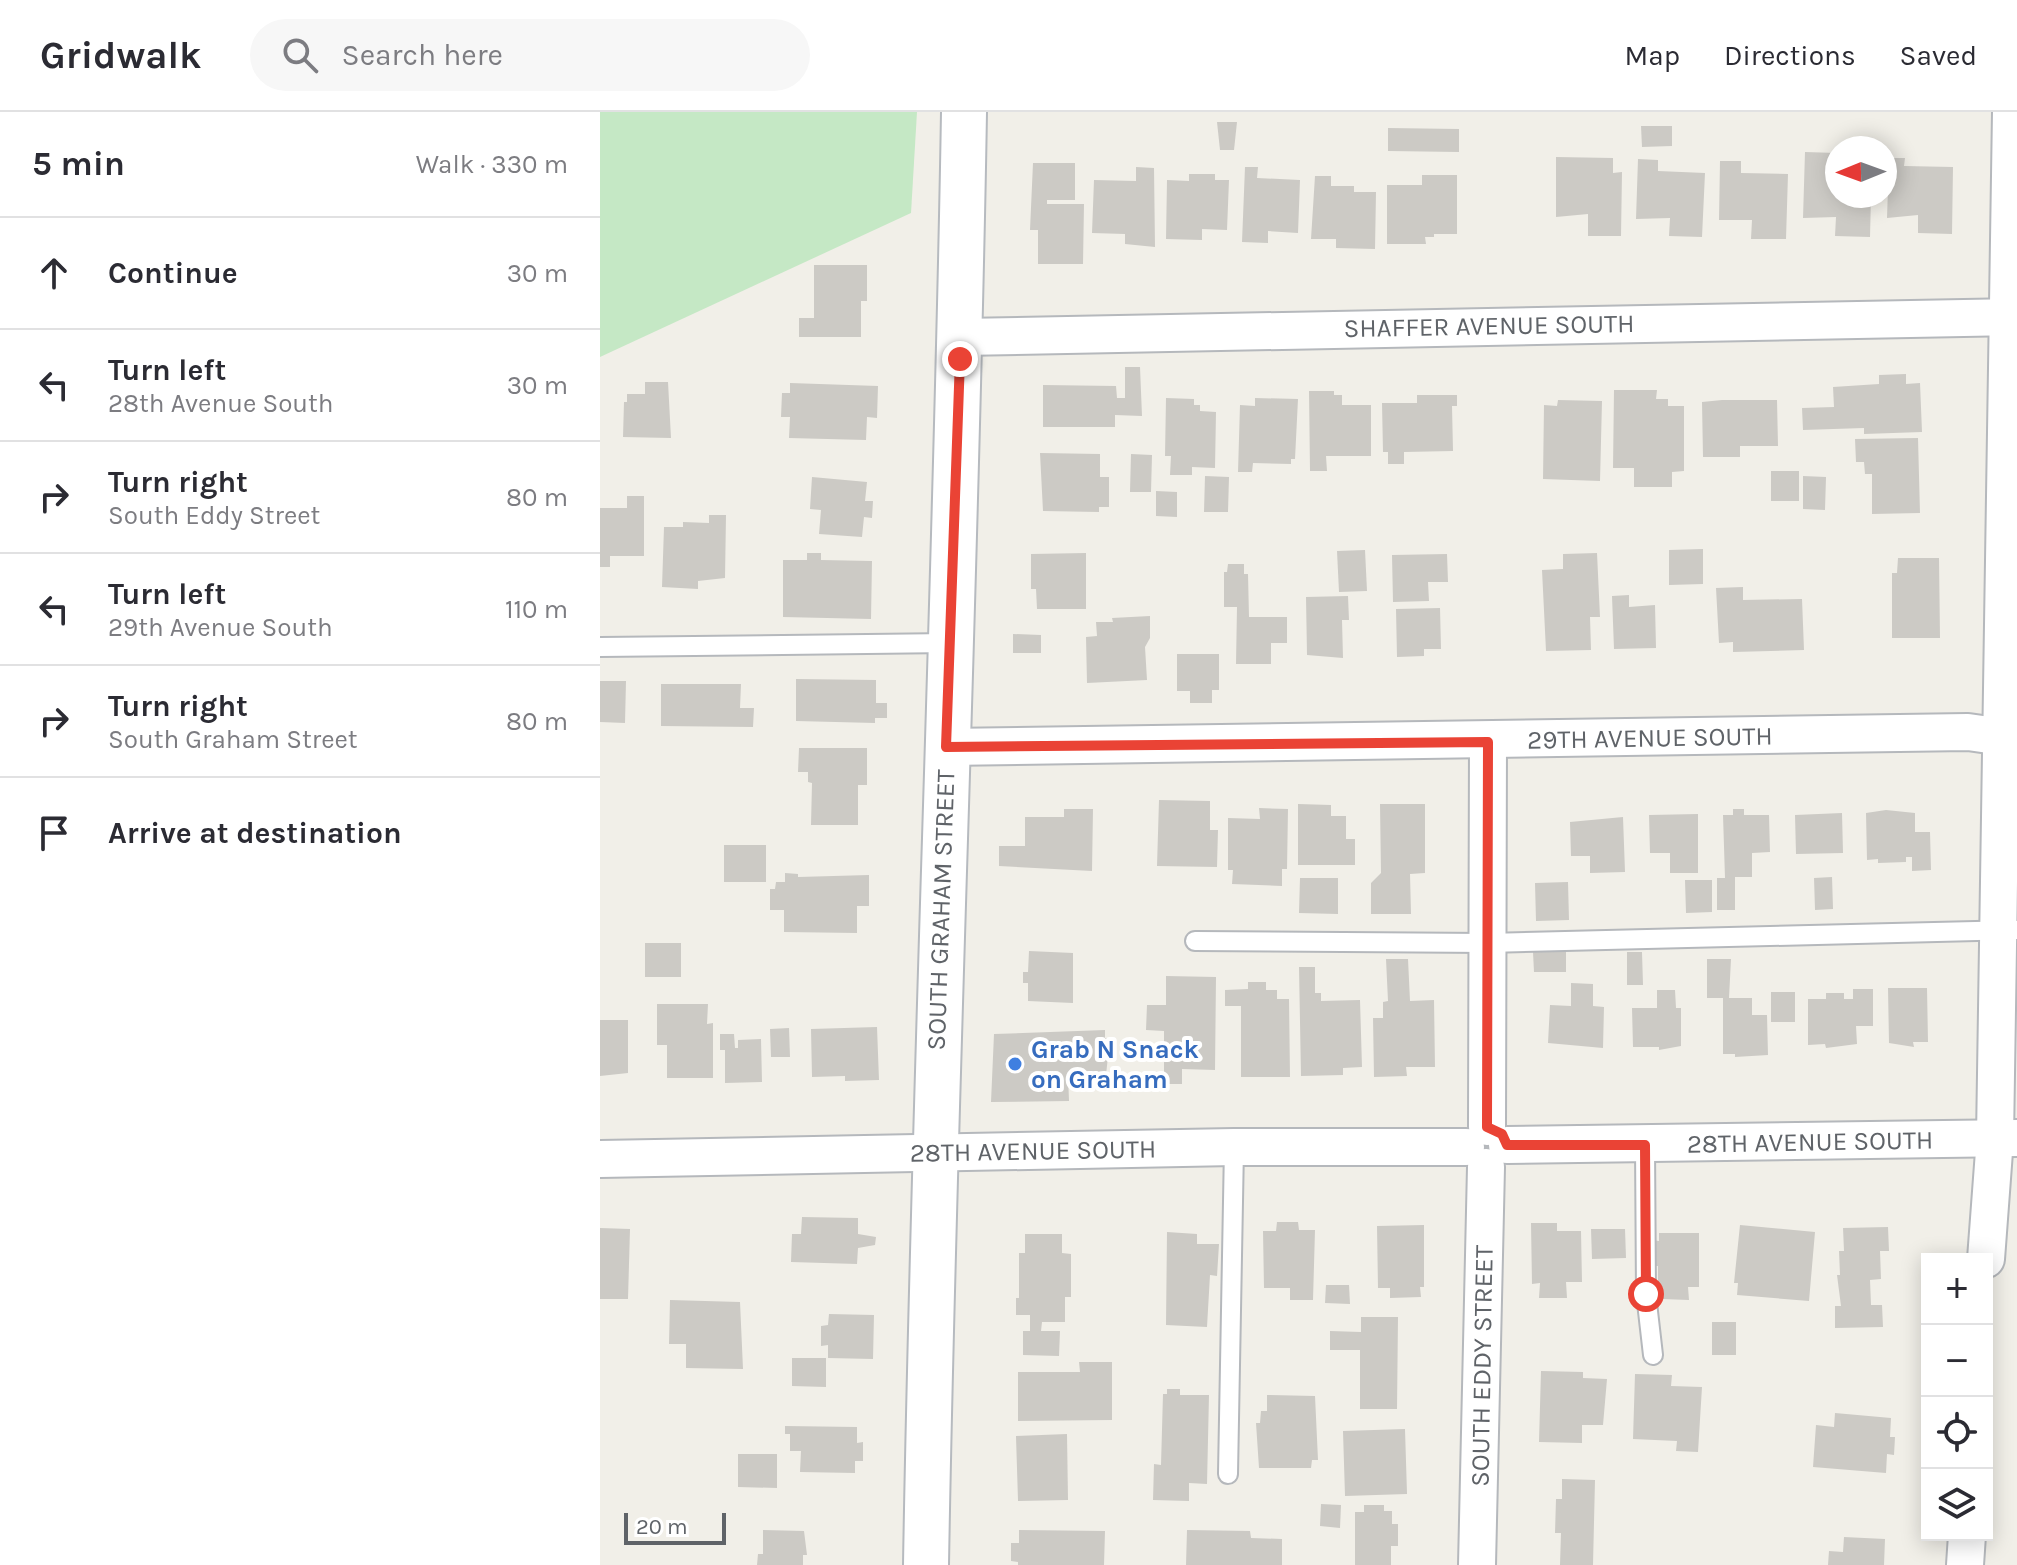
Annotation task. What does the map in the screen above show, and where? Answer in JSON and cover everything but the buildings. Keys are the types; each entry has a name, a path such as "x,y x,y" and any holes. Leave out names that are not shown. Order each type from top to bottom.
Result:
{"street":[{"name":"SOUTH GRAHAM STREET","path":"926,1565 933,1154 961,337 964,112"},
{"path":"1987,1253 2006,1138 2011,112"},
{"name":"SHAFFER AVENUE SOUTH","path":"961,337 2012,317"},
{"name":"29TH AVENUE SOUTH","path":"946,747 1488,742 1968,732 2009,738"},
{"name":"SOUTH EDDY STREET","path":"1477,1565 1486,1146 1488,742"},
{"name":"28TH AVENUE SOUTH","path":"600,1159 1234,1147 1645,1145 2006,1138"},
{"path":"1965,1565 1967,1541"}],"lane":[{"path":"600,647 951,643"},
{"path":"1195,941 1488,943 2007,930"},
{"path":"1645,1145 1646,1294 1653,1355"},
{"path":"1228,1474 1234,1147"}],"green space":[{"path":"600,112 917,112 911,213 600,357"}],"place":[{"name":"Grab N Snack on Graham","path":"1015,1064"}],"route":[{"path":"960,359 946,747 1488,742 1487,1127 1497,1129 1507,1145 1645,1145 1646,1294"}]}
